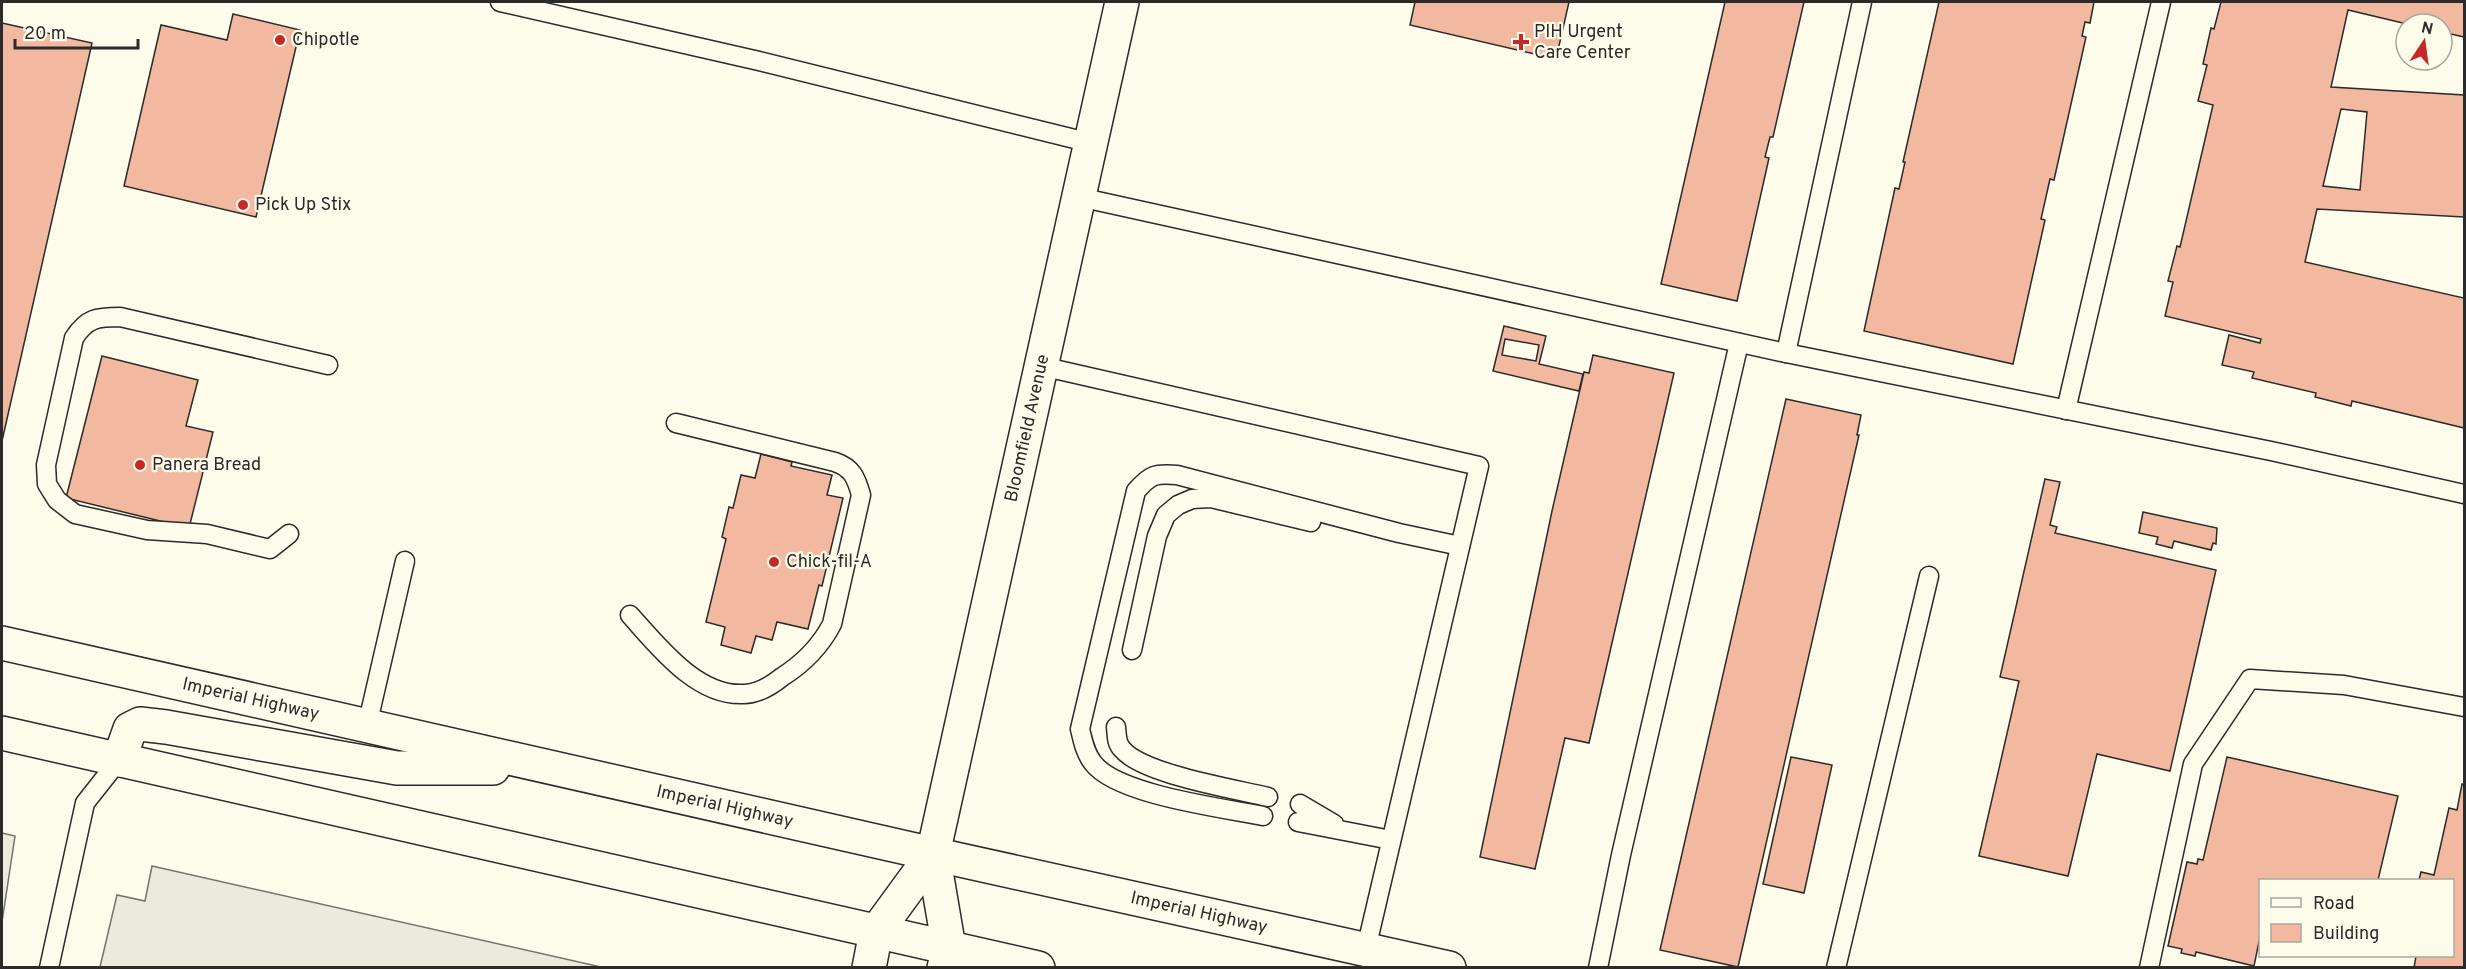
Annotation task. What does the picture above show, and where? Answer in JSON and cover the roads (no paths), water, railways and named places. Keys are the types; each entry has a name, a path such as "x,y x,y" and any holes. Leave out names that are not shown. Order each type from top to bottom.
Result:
{"main road":[{"name":"Bloomfield Avenue","path":"947,958 933,854 1122,2"},
{"name":"Imperial Highway","path":"2,643 933,854 1449,968"},
{"path":"119,760 130,729 140,724 397,768 555,768"},
{"path":"2,733 876,932 947,958 1038,968"},
{"name":"Bloomfield Avenue","path":"869,968 876,932 933,854"}],"lane":[{"path":"500,2 759,61 1091,142"},
{"path":"1786,353 1862,2"},
{"path":"2066,410 2161,2"},
{"path":"1079,197 1739,343 2271,451 2464,494"},
{"path":"289,534 270,549 207,534 147,531 75,514 57,500 47,484 46,465 74,338 82,326 98,317 120,317 328,365"},
{"path":"1598,968 1621,855 1739,343"},
{"path":"1041,366 1479,466 1366,949"},
{"path":"630,615 677,666 713,689 745,694 770,686 799,666 822,642 832,624 861,495 857,478 847,466 835,462 676,423"},
{"path":"1263,816 1178,799 1125,784 1106,775 1094,765 1085,749 1080,729 1136,491 1146,479 1159,474 1177,475 1399,533 1460,546"},
{"path":"1131,650 1157,536 1166,515 1178,505 1192,499 1211,498 1361,534 1399,533"},
{"path":"367,726 405,561"},
{"path":"1836,968 1929,576"},
{"path":"2149,968 2193,764 2250,679 2344,685 2464,707"},
{"path":"1116,727 1117,740 1121,748 1143,764 1164,772 1268,797"},
{"path":"50,968 85,803 119,760"},
{"path":"1300,804 1343,830"},
{"path":"1298,822 1391,840"}],"place":[{"name":"Chipotle","path":"280,40"},
{"name":"PIH Urgent Care Center","path":"1521,42"},
{"name":"Pick Up Stix","path":"243,205"},
{"name":"Panera Bread","path":"140,465"},
{"name":"Chick-fil-A","path":"774,562"}]}
